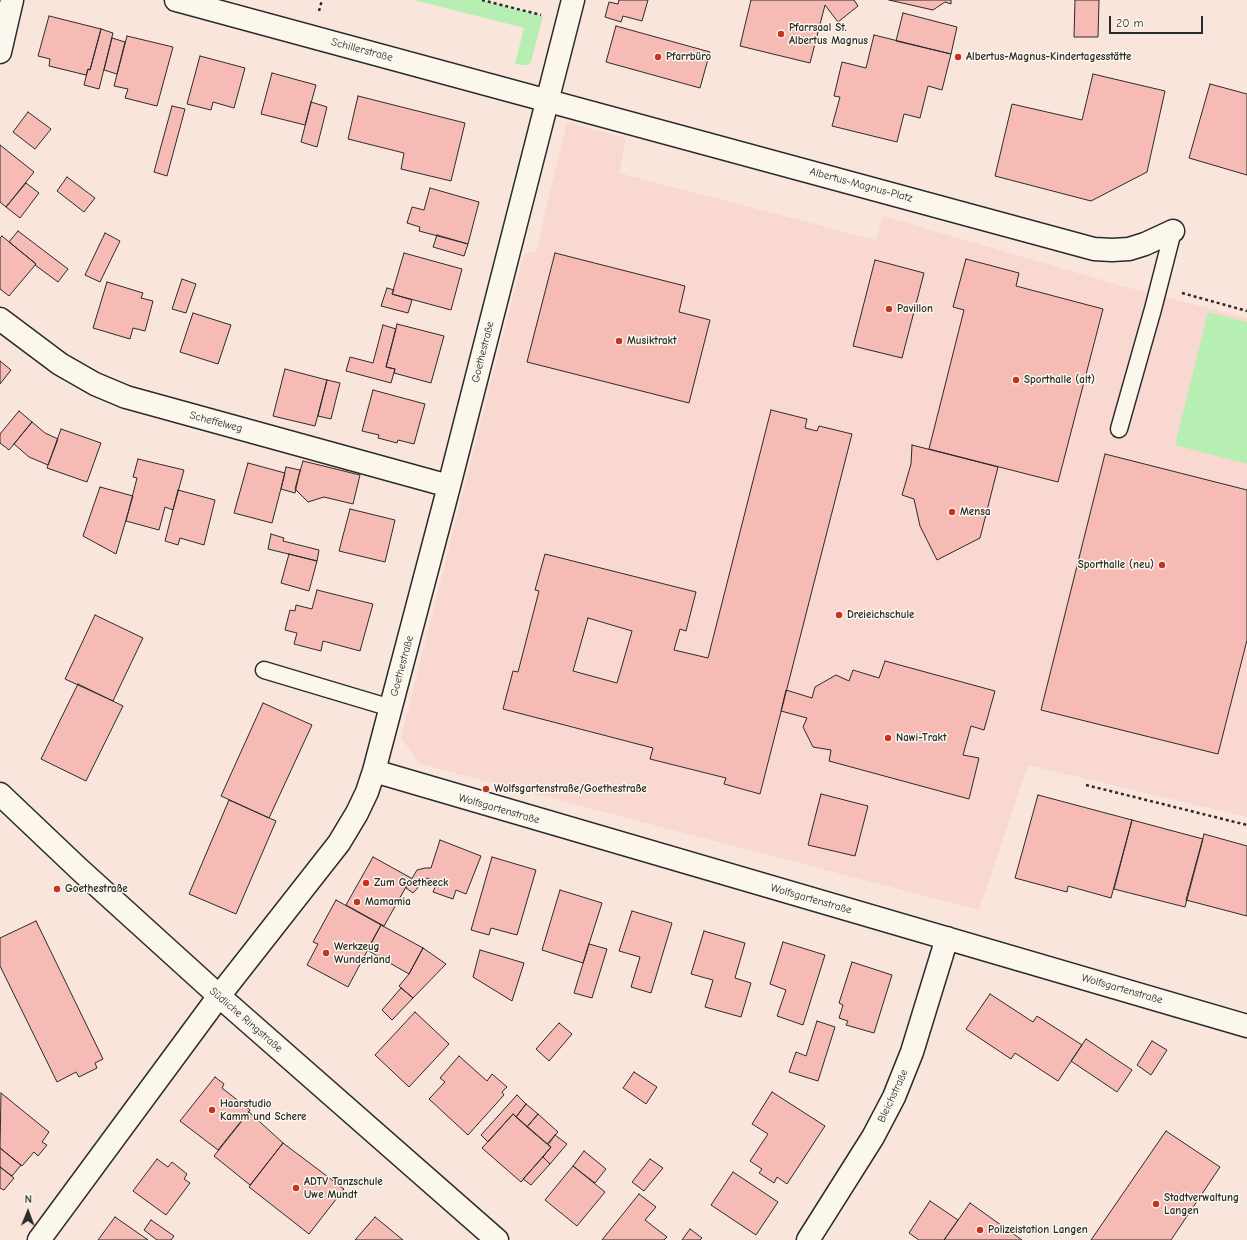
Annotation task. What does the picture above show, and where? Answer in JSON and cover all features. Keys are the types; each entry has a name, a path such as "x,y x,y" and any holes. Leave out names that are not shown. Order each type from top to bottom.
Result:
{"street":[{"path":"0,52 12,0"},
{"name":"Schillerstraße","path":"176,0 548,100"},
{"name":"Goethestraße","path":"39,1240 219,996 339,843 357,813 367,792 374,772 449,486 573,0"},
{"name":"Albertus-Magnus-Platz","path":"548,100 1094,249 1129,249 1145,244 1173,231"},
{"name":"Scheffelweg","path":"0,319 60,364 95,384 126,397 449,486"},
{"name":"Wolfsgartenstraße","path":"374,772 1247,1026"},
{"name":"Südliche Ringstraße","path":"0,794 79,869 219,996 497,1240"},
{"name":"Bleichstraße","path":"808,1240 873,1137 894,1097 912,1052 947,938"}],"lane":[{"path":"1120,429 1173,231"},
{"path":"264,670 391,708"}],"path":[{"path":"482,0 567,22"},
{"path":"1086,785 1247,825"}],"shaded area":[{"name":"Dreieichschule","path":"567,122 626,138 619,173 876,240 883,216 1122,286 1247,318 1247,817 1028,765 979,910 420,764 401,738 524,254 536,251"}],"green space":[{"path":"414,0 481,0 543,16 531,62 528,65 515,64 524,28"},
{"path":"1208,312 1247,322 1247,464 1175,445"}],"building":[{"path":"619,0 648,0 642,21 623,16 621,22 605,17 609,2 618,4"},
{"name":"Pfarrsaal St. Albertus Magnus","path":"751,0 854,0 858,6 838,22 825,5 810,63 740,46"},
{"path":"889,0 951,0 951,4 945,2 933,10"},
{"path":"1075,0 1099,0 1098,37 1074,37"},
{"path":"903,13 957,27 951,54 896,41"},
{"path":"49,16 101,29 90,70 88,69 86,75 49,66 50,59 38,56"},
{"name":"Pfarrbüro","path":"616,26 710,52 700,88 606,62"},
{"path":"101,29 113,33 99,89 84,85 88,69 90,70"},
{"path":"874,35 951,54 942,90 928,86 920,118 904,114 897,142 832,126 840,97 834,96 842,62 866,68"},
{"path":"127,36 173,47 157,106 125,98 128,89 114,86"},
{"path":"112,38 125,42 117,74 104,70"},
{"path":"200,56 245,68 234,108 213,102 211,110 187,104"},
{"path":"272,73 316,85 305,125 261,114"},
{"path":"1093,74 1165,91 1147,172 1091,201 995,176 1012,104 1082,120"},
{"path":"1210,84 1247,94 1247,175 1189,158"},
{"path":"358,96 465,123 451,181 401,169 404,153 348,139"},
{"path":"311,102 327,107 317,147 301,142"},
{"path":"172,106 185,109 167,176 154,172"},
{"path":"28,112 51,129 35,149 13,132"},
{"path":"0,145 34,172 6,207 0,202"},
{"path":"67,177 95,198 84,212 57,191"},
{"path":"26,183 39,193 20,218 6,207"},
{"path":"430,188 479,202 468,244 419,231 420,227 407,223 412,207 424,210"},
{"path":"18,231 68,269 58,282 35,265 36,264 9,242"},
{"path":"105,233 120,241 100,282 85,275"},
{"path":"437,235 468,244 464,256 433,247"},
{"path":"2,236 36,264 9,296 0,289 0,238"},
{"path":"404,253 462,269 451,310 392,294"},
{"name":"Musiktrakt","path":"555,253 685,286 679,312 710,320 689,403 527,362"},
{"name":"Sporthalle (alt)","path":"966,259 1019,273 1016,286 1103,309 1058,482 929,449 964,310 953,307"},
{"name":"Pavillon","path":"875,260 924,273 902,358 853,346"},
{"path":"182,279 196,284 186,313 172,309"},
{"path":"107,282 143,293 141,298 153,301 145,331 133,328 130,339 93,328"},
{"path":"387,288 394,290 392,294 412,300 408,313 381,306"},
{"path":"193,313 231,325 218,364 180,352"},
{"path":"397,324 444,336 431,383 394,373 395,369 386,367"},
{"path":"383,325 396,329 386,367 395,369 391,383 346,371 350,357 373,363"},
{"path":"0,361 11,370 0,384"},
{"path":"285,369 327,380 315,426 273,416"},
{"path":"327,380 340,383 331,419 318,416"},
{"path":"373,390 425,404 414,444 398,440 397,443 378,438 379,435 362,431"},
{"path":"771,410 807,419 805,428 817,431 819,426 852,434 760,794 724,784 726,778 650,759 653,748 503,709 513,671 518,672 539,591 535,590 545,554 696,592 686,631 680,629 674,650 708,658","holes":["588,618 632,631 617,683 573,671"]},
{"path":"19,411 32,422 9,450 0,443 0,434"},
{"path":"32,422 45,433 58,439 48,465 29,457 14,444"},
{"path":"61,429 101,443 87,482 47,468"},
{"name":"Mensa","path":"912,445 998,467 980,538 937,560 920,526 914,499 902,495 911,464"},
{"name":"Sporthalle (neu)","path":"1105,454 1247,490 1247,640 1218,754 1041,710"},
{"path":"138,459 184,470 173,510 165,507 159,530 126,521 137,478 133,477"},
{"path":"303,461 360,475 353,504 324,497 308,502 295,489"},
{"path":"248,463 285,473 272,523 234,513"},
{"path":"286,467 300,470 295,493 281,489"},
{"path":"100,487 133,496 116,554 83,536"},
{"path":"178,490 215,500 204,545 180,538 178,545 165,541"},
{"path":"350,509 395,520 385,562 339,551"},
{"path":"271,534 284,538 283,541 319,550 317,561 268,549"},
{"path":"289,554 317,561 309,591 281,583"},
{"path":"317,590 373,604 360,651 323,641 321,651 294,644 297,633 285,630 290,610 295,611 296,605 312,609"},
{"path":"95,615 143,638 113,701 65,679"},
{"name":"Nawi-Trakt","path":"885,661 995,691 984,730 971,726 963,755 979,758 969,799 829,761 831,750 813,747 803,727 807,718 781,711 786,690 812,698 815,687 836,675 849,681 853,670 879,678"},
{"path":"78,684 123,706 86,781 41,759"},
{"path":"263,703 312,725 269,818 221,796"},
{"path":"821,794 868,806 855,856 808,845"},
{"path":"1038,795 1132,820 1111,898 1068,886 1067,892 1015,878"},
{"path":"229,800 276,821 236,914 189,894"},
{"path":"1132,820 1203,839 1185,907 1114,889"},
{"path":"1204,834 1247,846 1247,916 1186,900"},
{"path":"440,840 481,856 466,894 456,890 453,899 433,892 437,882 427,878 413,893 406,888 417,870 431,868"},
{"path":"373,857 411,878 384,926 346,905"},
{"path":"492,857 536,870 517,935 491,928 489,935 471,930"},
{"path":"560,890 602,903 583,963 542,950"},
{"path":"336,900 381,925 348,987 307,965 318,944 313,942"},
{"path":"632,911 672,923 651,993 631,987 640,957 619,951"},
{"path":"36,921 103,1059 95,1063 97,1068 79,1077 76,1072 57,1082 0,966 0,938"},
{"path":"381,925 423,948 409,974 367,950"},
{"path":"704,931 745,943 735,978 751,983 741,1017 705,1007 713,980 691,974"},
{"path":"783,942 825,955 803,1025 777,1016 786,990 770,984"},
{"path":"589,944 607,949 592,998 574,993"},
{"path":"423,948 446,964 413,998 399,986 409,974"},
{"path":"480,950 524,963 512,1001 473,977"},
{"path":"852,962 892,975 874,1033 846,1025 848,1021 839,1018 843,1005 839,1003"},
{"path":"401,988 413,998 392,1020 382,1010"},
{"path":"990,994 1033,1022 1037,1016 1082,1045 1058,1081 1015,1053 1011,1059 966,1029"},
{"path":"415,1012 449,1044 409,1087 375,1055"},
{"path":"817,1021 835,1027 818,1081 789,1072 796,1052 806,1056"},
{"path":"559,1023 572,1034 549,1061 536,1049"},
{"path":"1086,1039 1132,1070 1117,1092 1071,1061"},
{"path":"1152,1041 1167,1050 1151,1075 1137,1065"},
{"path":"459,1056 487,1081 492,1074 507,1087 502,1092 504,1095 468,1135 429,1099 445,1082 440,1078"},
{"path":"634,1072 657,1087 646,1104 623,1088"},
{"path":"215,1077 224,1084 222,1088 250,1110 218,1150 180,1121"},
{"path":"772,1092 825,1126 787,1184 777,1177 774,1183 759,1173 762,1169 750,1161 768,1134 752,1124"},
{"path":"1,1093 49,1132 42,1142 47,1145 38,1156 34,1152 22,1166 0,1148"},
{"path":"517,1095 526,1104 516,1117 513,1114 488,1142 481,1135"},
{"path":"526,1104 538,1114 527,1127 516,1117"},
{"path":"249,1112 283,1143 250,1185 214,1156"},
{"path":"513,1114 551,1147 521,1182 482,1148"},
{"path":"538,1114 558,1132 547,1144 527,1127"},
{"name":"Stadtverwaltung Langen","path":"1166,1131 1220,1167 1171,1240 1091,1240"},
{"path":"555,1135 567,1144 550,1164 543,1157 551,1147 548,1145"},
{"name":"ADTV Tanzschule Uwe Mundt","path":"283,1143 344,1189 309,1234 249,1187"},
{"path":"0,1148 21,1165 12,1176 0,1167"},
{"path":"584,1151 606,1169 595,1183 573,1166"},
{"path":"543,1157 550,1164 531,1185 523,1179"},
{"path":"157,1159 168,1167 172,1162 187,1174 184,1179 190,1183 166,1215 133,1191"},
{"path":"650,1159 663,1168 644,1191 632,1182"},
{"path":"573,1166 605,1192 577,1226 545,1200"},
{"path":"0,1167 14,1178 4,1190 0,1188"},
{"path":"733,1172 778,1202 756,1235 711,1205"},
{"path":"639,1194 656,1207 645,1220 667,1237 664,1240 602,1240"},
{"path":"930,1201 958,1220 944,1240 919,1240 909,1233"},
{"name":"Polizeistation Langen","path":"970,1203 1022,1240 944,1240"},
{"path":"115,1217 148,1240 98,1240"},
{"path":"375,1217 403,1240 355,1240"},
{"path":"151,1220 174,1236 171,1240 157,1240 144,1230"},
{"path":"690,1229 702,1238 700,1240 682,1240"}],"place":[{"name":"Pfarrsaal St. Albertus Magnus","path":"781,34"},
{"name":"Pfarrbüro","path":"658,57"},
{"name":"Albertus-Magnus-Kindertagesstätte","path":"958,57"},
{"name":"Pavillon","path":"889,309"},
{"name":"Musiktrakt","path":"619,341"},
{"name":"Sporthalle (alt)","path":"1016,380"},
{"name":"Mensa","path":"952,512"},
{"name":"Sporthalle (neu)","path":"1162,565"},
{"name":"Dreieichschule","path":"839,615"},
{"name":"Nawi-Trakt","path":"888,738"},
{"name":"Wolfsgartenstraße/Goethestraße","path":"486,789"},
{"name":"Zum Goetheeck","path":"366,883"},
{"name":"Goethestraße","path":"57,889"},
{"name":"Mamamia","path":"357,902"},
{"name":"Werkzeug Wunderland","path":"326,953"},
{"name":"Haarstudio Kamm und Schere","path":"212,1110"},
{"name":"ADTV Tanzschule Uwe Mundt","path":"296,1188"},
{"name":"Stadtverwaltung Langen","path":"1156,1204"},
{"name":"Polizeistation Langen","path":"980,1230"}]}
